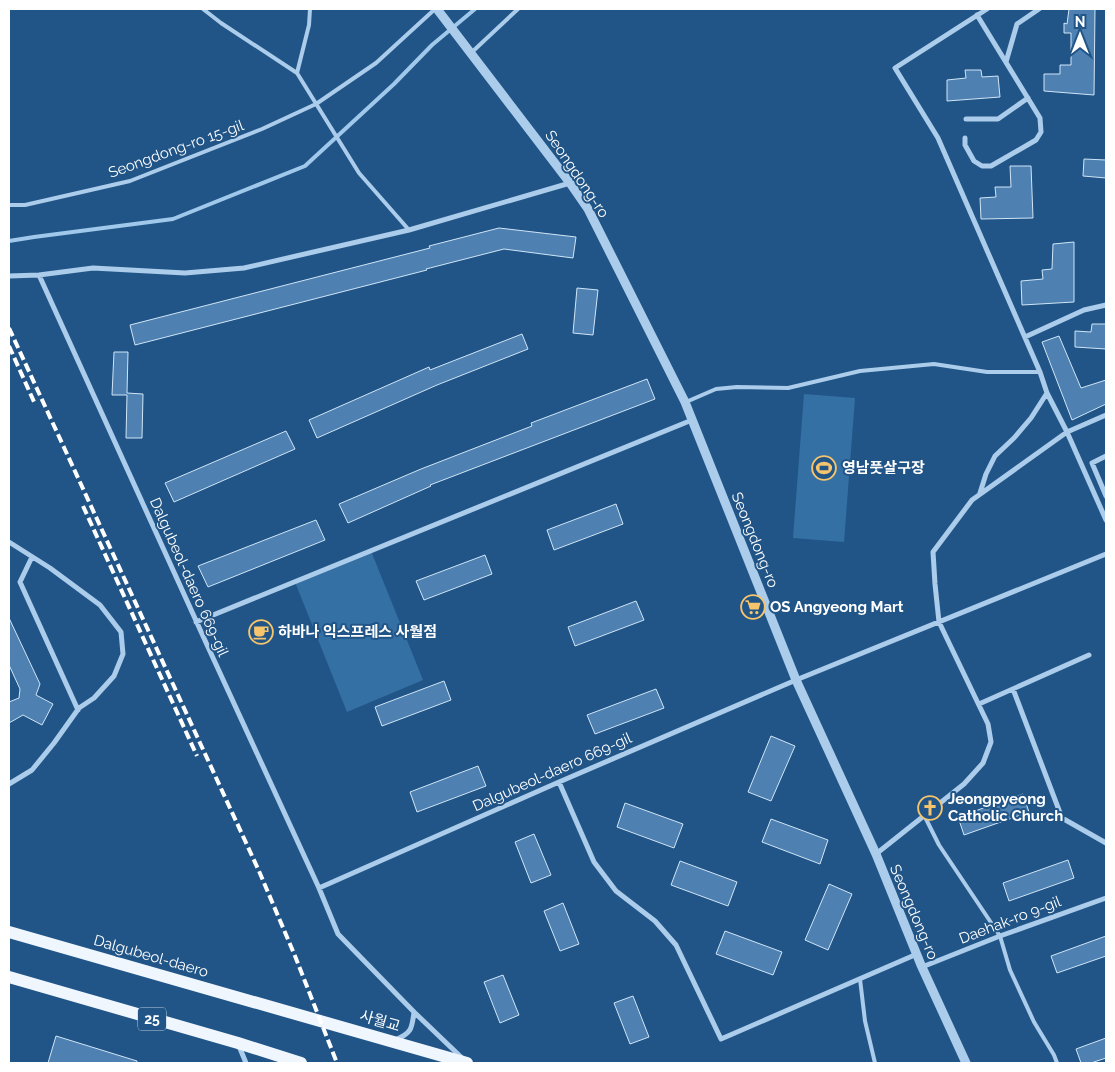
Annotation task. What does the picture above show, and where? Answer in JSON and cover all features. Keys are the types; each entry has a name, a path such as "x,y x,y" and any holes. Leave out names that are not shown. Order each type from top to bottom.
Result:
{"main road":[{"name":"Dalgubeol-daero","path":"9,932 284,1010"},
{"name":"25","path":"9,978 238,1043 292,1062"},
{"name":"사월교","path":"284,1010 391,1041 429,1058 467,1063"}],"street":[{"name":"Seongdong-ro","path":"436,9 570,183 588,210 685,402 796,680 876,854 922,967 966,1063"},
{"path":"987,9 895,68 938,138 1040,372 1047,393 1106,520"},
{"path":"1006,62 1017,24 1039,9"},
{"path":"965,138 965,145 974,161 982,166 991,166 1036,140 1041,132 1040,118 977,15"},
{"path":"966,119 998,119 1028,98"},
{"path":"9,276 39,275 93,268 185,273 244,268 409,230 570,183"},
{"name":"Dalgubeol-daero 669-gil","path":"39,275 319,888 338,934 467,1063"},
{"path":"1025,337 1084,310 1106,306"},
{"path":"980,494 986,474 995,456 1032,418 1047,393"},
{"path":"876,854 964,784 983,763 991,742 988,724 939,622 934,584 933,552 972,500 1066,432 1106,415"},
{"path":"196,622 692,420"},
{"path":"1106,456 1092,463 1106,496"},
{"path":"9,542 50,568 100,605 121,632 123,654 114,676 94,698 78,710 32,770 9,784"},
{"name":"Dalgubeol-daero 669-gil","path":"319,888 796,680 1106,554"},
{"path":"32,557 20,582 78,710"},
{"path":"979,704 1088,655"},
{"path":"1013,689 1062,818 1106,843"},
{"path":"559,782 594,862 616,891 655,921 676,945 721,1039 917,954"},
{"name":"Daehak-ro 9-gil","path":"922,967 1000,936 1106,898"},
{"path":"391,1041 403,1037 409,1032 414,1012"},
{"path":"238,1043 246,1063"}],"lane":[{"path":"203,9 220,23 297,73 359,173 409,230"},
{"path":"297,73 310,9"},
{"name":"Seongdong-ro 15-gil","path":"9,205 25,205 130,181 262,129 316,104 376,63 436,9"},
{"path":"469,51 518,9"},
{"path":"685,402 716,389 737,387 788,388 860,371 934,364 987,372 1040,372"},
{"path":"924,815 939,845 1000,936 1010,970 1034,1022 1057,1063"},
{"path":"860,979 865,1021 875,1063"}],"shaded area":[{"name":"영남풋살구장","path":"804,394 855,398 844,542 793,538"},
{"path":"371,551 423,680 347,712 295,582"}],"building":[{"path":"1069,9 1095,9 1094,95 1044,91 1044,74 1060,74 1060,65 1071,65 1071,33 1064,33 1064,23 1067,24"},
{"path":"965,70 981,70 982,77 998,76 1000,97 947,101 947,80 966,78"},
{"path":"1084,159 1106,160 1106,178 1083,176"},
{"path":"1010,166 1031,166 1033,218 981,219 980,198 996,197 995,187 1011,187"},
{"path":"499,228 576,237 573,258 504,249 135,345 130,325 430,248 429,246"},
{"path":"1074,242 1074,302 1022,305 1021,281 1043,279 1042,270 1052,269 1053,244"},
{"path":"577,288 598,290 593,335 573,333"},
{"path":"1092,324 1106,324 1106,349 1075,347 1075,331 1091,332"},
{"path":"522,334 528,349 437,385 317,438 309,420 429,367 430,370"},
{"path":"1059,336 1081,388 1106,380 1106,404 1072,420 1042,342"},
{"path":"114,352 128,352 127,393 143,394 142,438 126,438 127,395 112,395"},
{"path":"647,379 655,399 430,485 348,523 339,504 421,469 532,426 531,423"},
{"path":"286,431 295,449 174,502 165,483"},
{"path":"616,504 623,524 554,550 547,530"},
{"path":"316,520 325,540 208,587 198,566"},
{"path":"485,555 492,574 424,600 416,581"},
{"path":"636,601 644,620 575,646 568,627"},
{"path":"9,618 40,684 36,695 53,704 42,725 23,715 9,723 9,702 19,698 20,689 9,665"},
{"path":"444,681 451,700 382,726 375,707"},
{"path":"656,689 664,708 595,734 587,715"},
{"path":"771,736 795,746 771,801 748,792"},
{"path":"478,766 486,786 417,812 410,792"},
{"path":"1023,794 1029,812 964,835 958,817"},
{"path":"625,803 683,824 674,848 617,827"},
{"path":"771,819 828,840 820,864 762,842"},
{"path":"534,834 551,875 531,883 515,842"},
{"path":"1068,860 1074,878 1009,901 1003,883"},
{"path":"680,861 737,882 728,906 671,885"},
{"path":"829,884 852,894 828,950 805,940"},
{"path":"563,903 579,944 560,951 544,911"},
{"path":"725,931 782,952 773,975 716,954"},
{"path":"1106,936 1106,956 1057,973 1051,956"},
{"path":"503,975 519,1015 500,1023 484,982"},
{"path":"633,996 649,1037 630,1044 614,1003"},
{"path":"56,1036 137,1061 137,1063 48,1063"},
{"path":"1106,1038 1106,1058 1091,1063 1081,1063 1076,1049"}],"waterway":[{"path":"9,241 173,219 305,166 394,84 432,45 475,9"}],"railway":[{"path":"9,328 259,871 337,1063"},
{"path":"9,346 35,404"},
{"path":"83,506 197,756"}],"place":[{"name":"영남풋살구장","path":"824,468"},
{"name":"OS Angyeong Mart","path":"753,607"},
{"name":"하바나 익스프레스 사월점","path":"261,632"},
{"name":"Jeongpyeong Catholic Church","path":"930,808"}]}
